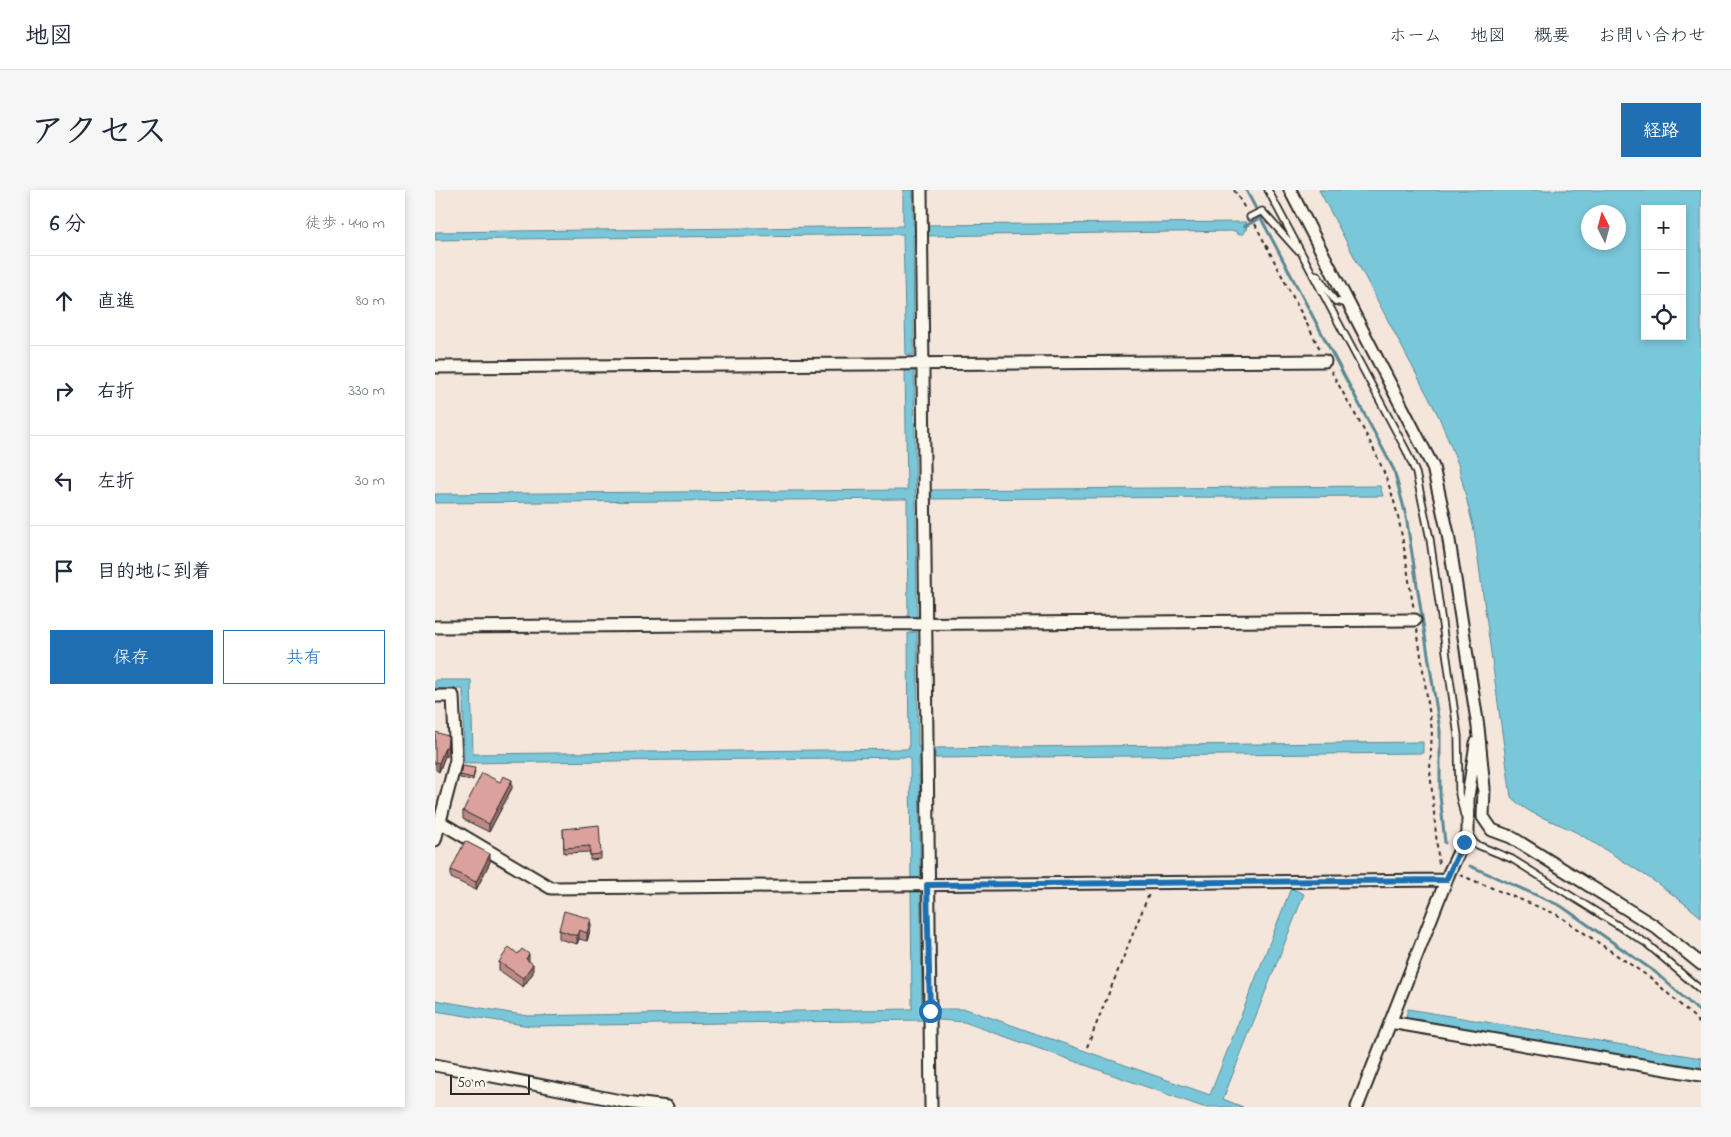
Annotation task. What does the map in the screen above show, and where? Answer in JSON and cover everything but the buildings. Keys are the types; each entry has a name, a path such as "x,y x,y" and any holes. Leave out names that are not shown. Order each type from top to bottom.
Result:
{"street":[{"path":"921,190 927,885 931,1107"},
{"path":"1290,190 1433,467 1449,534 1478,727 1484,788 1483,816 1492,830 1511,837 1654,926 1701,964"},
{"path":"435,367 1325,361"},
{"path":"435,627 1415,620"},
{"path":"435,696 453,696 456,760 435,840"},
{"path":"1357,1107 1448,877 1468,833 1468,797 1478,727"},
{"path":"440,822 551,888 1153,883 1448,877"},
{"path":"1390,1022 1701,1075"},
{"path":"435,1065 627,1102 667,1107"}],"lane":[{"path":"1267,190 1406,450 1416,473 1430,539 1458,736 1459,794 1468,833 1475,844 1512,859 1646,943 1701,990"},
{"path":"1251,216 1262,211 1303,257 1335,301 1349,304"}],"path":[{"path":"1234,190 1251,216"},
{"path":"1255,224 1325,361"},
{"path":"1448,877 1463,875 1556,914 1652,979 1694,1017 1701,1026"},
{"path":"1087,1047 1153,883"}],"water":[{"path":"903,190 913,190 913,225 918,225 918,235 913,235 914,355 906,355 903,234 435,240 435,232 903,226"},
{"path":"1319,190 1701,190 1701,917 1658,884 1627,864 1572,830 1535,814 1518,804 1511,797 1474,530 1458,464 1439,417"},
{"path":"1246,222 1247,230 1244,230 1244,234 1237,234 1236,231 924,236 924,225"},
{"path":"905,369 914,369 917,617 908,617 907,499 435,503 435,494 907,490"},
{"path":"1380,486 1383,496 930,499 930,490"},
{"path":"917,632 918,747 921,747 921,757 919,758 922,1012 936,1012 937,1009 966,1009 1210,1095 1291,888 1304,894 1223,1099 1243,1107 1203,1107 964,1022 939,1020 938,1017 923,1017 923,1020 530,1026 435,1011 435,1000 528,1016 912,1009 910,757 464,763 463,689 435,689 435,680 471,680 473,754 909,749 908,633"},
{"path":"1423,742 1423,753 935,758 935,748"},
{"path":"1408,1009 1701,1058 1701,1070 1405,1020"}],"waterway":[{"path":"1246,190 1394,470 1406,516 1440,730 1440,795 1445,843"},
{"path":"1245,226 1261,218"},
{"path":"1470,866 1561,906 1655,972 1701,1013"}],"route":[{"path":"930,1011 927,885 1446,880 1464,842"}]}
